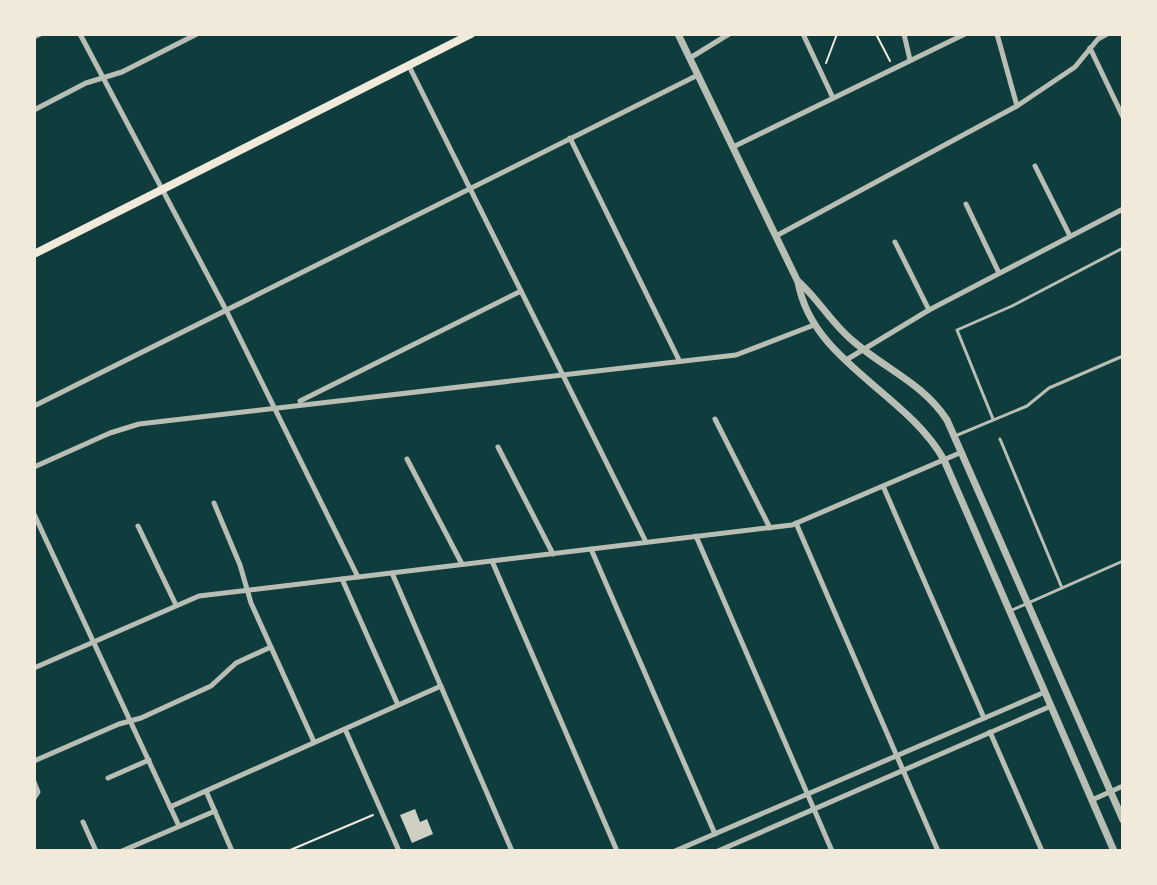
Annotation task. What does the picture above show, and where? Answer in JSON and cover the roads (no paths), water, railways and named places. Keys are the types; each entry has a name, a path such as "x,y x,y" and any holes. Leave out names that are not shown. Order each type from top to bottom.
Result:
{"main road":[{"path":"34,254 471,34"}],"street":[{"path":"34,37 40,34"},
{"path":"80,34 226,310 358,577"},
{"path":"34,110 86,83 122,72 197,34"},
{"path":"678,34 798,282 803,306 814,325 846,360 917,422 944,460 1114,851"},
{"path":"690,58 729,34"},
{"path":"803,34 833,98"},
{"path":"904,34 910,60"},
{"path":"733,147 965,34"},
{"path":"997,34 1017,106"},
{"path":"776,236 1017,106 1075,67 1098,39 1107,34"},
{"path":"1090,48 1123,117"},
{"path":"408,66 646,542"},
{"path":"34,406 698,75"},
{"path":"570,138 679,360"},
{"path":"1035,166 1070,236"},
{"path":"966,204 999,273"},
{"path":"846,360 929,310 1123,209"},
{"path":"895,242 929,310"},
{"path":"798,282 863,349 922,389 936,403 955,436 1123,820"},
{"path":"295,404 521,291"},
{"path":"34,467 110,433 139,424 743,353 814,325"},
{"path":"715,419 770,528"},
{"path":"498,447 553,554"},
{"path":"34,668 199,596 770,528 796,523 962,452"},
{"path":"407,459 462,564"},
{"path":"883,486 984,718"},
{"path":"214,503 247,590 314,742"},
{"path":"34,514 179,826"},
{"path":"796,523 938,851"},
{"path":"138,526 176,605"},
{"path":"696,536 832,851"},
{"path":"591,549 715,834"},
{"path":"492,561 617,851"},
{"path":"392,573 512,851"},
{"path":"342,579 398,705"},
{"path":"34,761 211,686 236,663 271,647"},
{"path":"170,807 441,686"},
{"path":"675,851 1045,692"},
{"path":"718,851 1051,706"},
{"path":"345,729 399,851"},
{"path":"990,732 1042,851"},
{"path":"108,778 149,760"},
{"path":"34,782 38,792 34,798"},
{"path":"1092,800 1123,786"},
{"path":"206,791 232,851"},
{"path":"122,851 215,811"},
{"path":"83,822 96,851"},
{"path":"142,843 145,851"}],"lane":[{"path":"993,419 957,330 1012,306 1123,248"},
{"path":"955,436 1027,406 1057,384 1123,356"},
{"path":"1000,439 1062,588"},
{"path":"1010,611 1123,561"}]}
